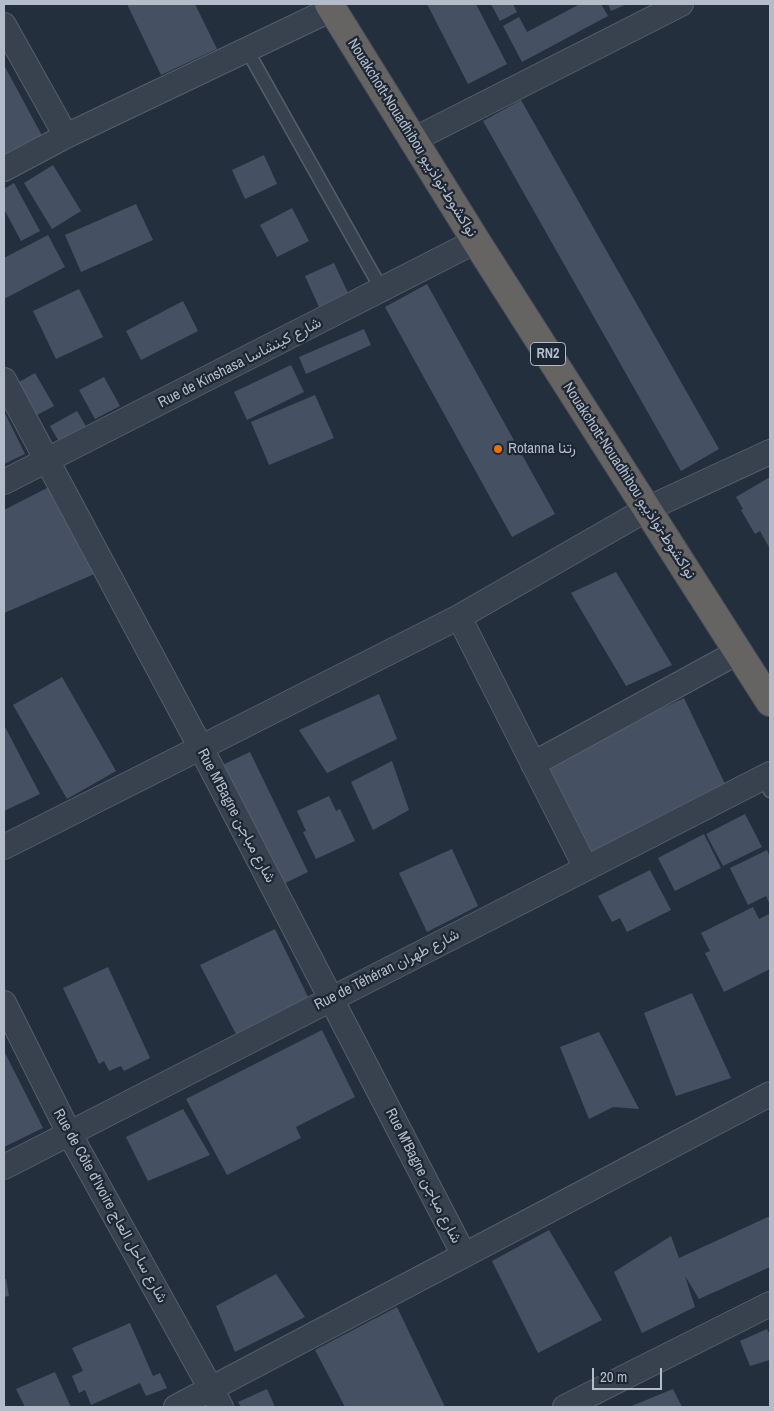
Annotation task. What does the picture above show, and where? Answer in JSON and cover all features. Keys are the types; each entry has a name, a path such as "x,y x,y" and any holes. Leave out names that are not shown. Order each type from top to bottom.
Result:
{"highway":[{"name":"Nouakchott-Nouadhibou نواكشوط-نواذيبو","path":"331,7 476,241 770,702"}],"street":[{"path":"413,140 681,4"},
{"path":"4,169 66,136 247,50 331,7"},
{"path":"4,25 66,136"},
{"name":"Rue de Kinshasa شارع كينشاسا","path":"4,482 48,462 476,241"},
{"name":"Rue M'Bagne شارع مباجن","path":"4,380 201,748 464,1255"},
{"path":"4,847 459,617 647,509 770,452"},
{"path":"459,617 586,868"},
{"path":"533,764 738,652"},
{"name":"Rue de Téhéran شارع طهران","path":"4,1166 586,868 768,781"},
{"name":"Rue de Côte d'Ivoire شارع ساحل العاج","path":"4,1003 68,1133 216,1398"},
{"path":"176,1407 216,1398 464,1255 770,1094"},
{"path":"565,1407 770,1304"}],"lane":[{"path":"247,50 382,290"}],"building":[{"path":"127,4 195,4 217,49 161,75"},
{"path":"427,4 476,4 507,64 468,84"},
{"path":"491,4 513,4 517,12 500,21"},
{"path":"580,4 601,4 608,16 522,62 503,26 519,17 527,32"},
{"path":"608,4 627,4 611,11"},
{"path":"4,65 46,143 4,165"},
{"path":"521,100 719,449 681,471 483,121"},
{"path":"264,155 277,184 245,199 232,170"},
{"path":"53,165 81,211 52,229 24,183"},
{"path":"14,183 40,231 21,241 4,209 4,189"},
{"path":"136,204 153,240 81,272 65,235"},
{"path":"292,208 309,241 277,257 260,225"},
{"path":"48,235 65,267 4,299 4,258"},
{"path":"334,263 348,293 319,307 305,276"},
{"path":"427,284 555,514 512,537 385,307"},
{"path":"79,289 103,337 56,359 33,311"},
{"path":"183,301 198,331 141,360 126,331"},
{"path":"364,329 371,345 306,374 299,357"},
{"path":"291,365 304,392 247,420 234,392"},
{"path":"35,373 54,406 37,415 19,382"},
{"path":"104,377 120,406 95,419 79,390"},
{"path":"315,395 334,438 269,465 251,422"},
{"path":"4,411 25,454 4,464"},
{"path":"77,411 90,433 63,449 50,426"},
{"path":"770,477 770,549 760,531 755,534 736,497"},
{"path":"51,486 99,572 4,613 4,510"},
{"path":"616,572 672,665 626,686 571,593"},
{"path":"62,677 116,771 67,799 13,705"},
{"path":"379,694 397,739 327,773 299,730"},
{"path":"684,698 727,788 590,854 547,763"},
{"path":"4,725 40,794 4,811"},
{"path":"250,752 308,872 279,886 218,767"},
{"path":"392,761 409,810 373,830 351,782"},
{"path":"329,796 336,811 340,809 355,841 316,859 303,832 306,831 297,811"},
{"path":"745,814 762,847 723,866 706,834"},
{"path":"704,834 721,868 675,891 658,858"},
{"path":"452,849 478,906 427,932 399,873"},
{"path":"767,850 770,857 770,905 766,896 748,905 730,868"},
{"path":"650,870 671,910 627,932 620,918 612,922 598,896"},
{"path":"753,907 759,919 769,914 770,969 724,992 705,953 710,951 701,933"},
{"path":"275,929 309,999 236,1034 200,965"},
{"path":"108,967 150,1058 124,1071 121,1066 109,1071 104,1061 99,1064 63,988"},
{"path":"692,993 731,1078 676,1096 644,1013"},
{"path":"322,1030 355,1097 296,1127 301,1138 227,1175 186,1099"},
{"path":"599,1032 639,1109 613,1107 589,1119 560,1047"},
{"path":"4,1051 43,1128 4,1147"},
{"path":"183,1109 210,1155 148,1181 126,1137"},
{"path":"770,1216 770,1267 699,1299 685,1276 695,1307 642,1333 614,1272 671,1236 679,1258"},
{"path":"549,1230 602,1320 538,1353 492,1261"},
{"path":"276,1274 305,1317 235,1352 216,1306"},
{"path":"4,1279 6,1279 9,1296 4,1297"},
{"path":"397,1307 445,1407 345,1407 315,1350"},
{"path":"130,1323 153,1376 160,1373 167,1388 146,1396 140,1383 91,1405 85,1390 79,1393 72,1376 83,1371 72,1348"},
{"path":"767,1329 770,1335 770,1360 750,1366 740,1341"},
{"path":"55,1372 71,1407 25,1407 16,1389"},
{"path":"267,1389 275,1407 241,1407 238,1402"},
{"path":"673,1389 682,1407 629,1407"}],"place":[{"name":"Rotanna رتنا","path":"498,449"}]}
